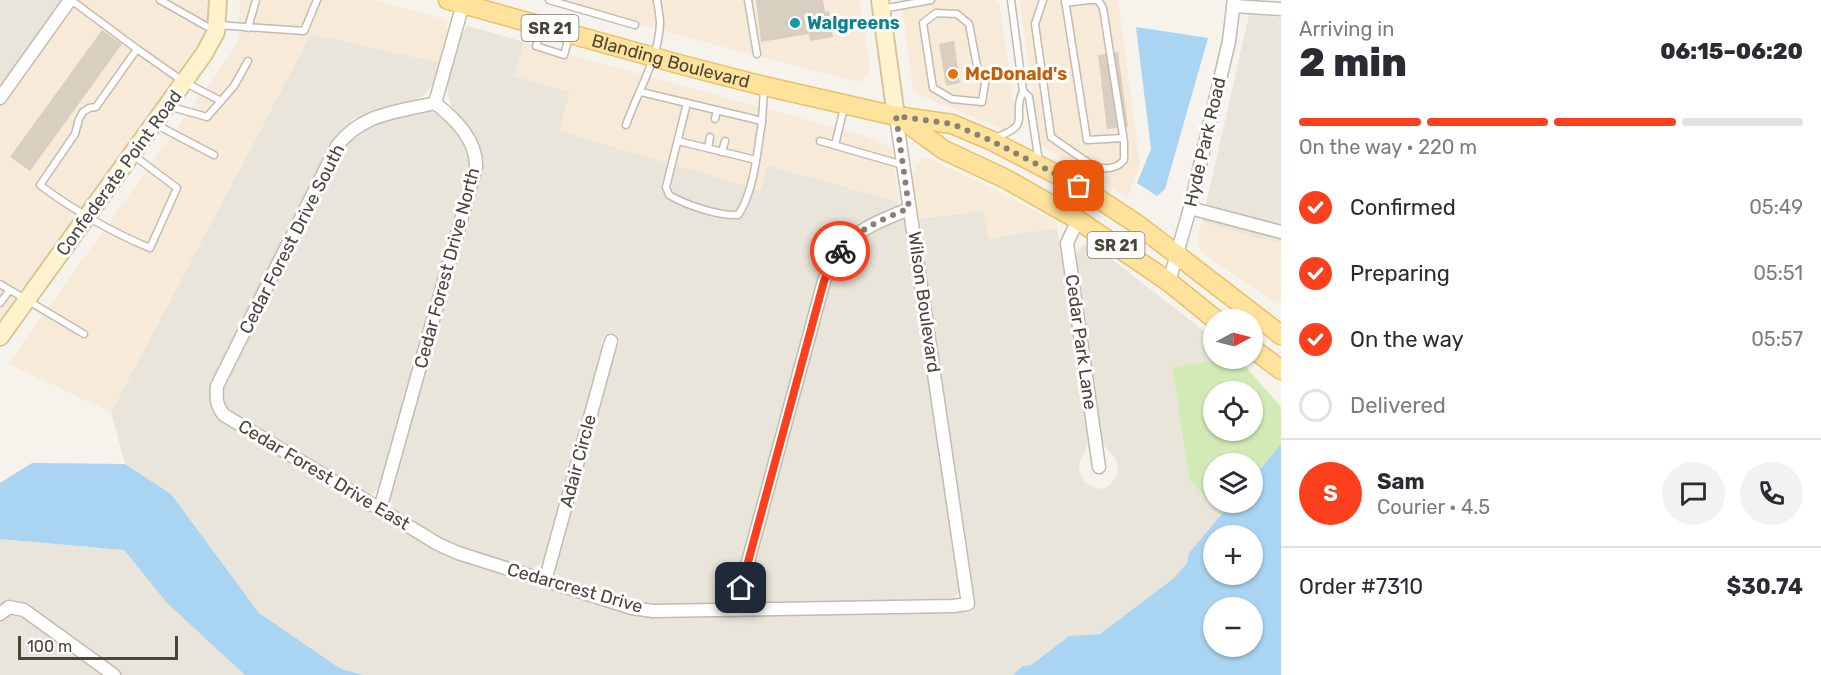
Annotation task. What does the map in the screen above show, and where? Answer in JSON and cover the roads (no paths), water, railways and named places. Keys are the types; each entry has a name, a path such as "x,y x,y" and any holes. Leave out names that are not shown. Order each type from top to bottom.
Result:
{"main road":[{"name":"Blanding Boulevard","path":"455,2 764,86 896,116 952,124 1039,164 1137,224 1281,335"},
{"name":"Blanding Boulevard","path":"896,116 944,150 1006,179 1078,220 1169,282 1203,309"},
{"path":"1263,356 1281,370"}],"street":[{"path":"0,98 70,0"},
{"name":"Confederate Point Road","path":"0,337 204,54 216,29 218,0"},
{"path":"435,103 455,2"},
{"path":"1234,3 1281,9"},
{"name":"Hyde Park Road","path":"1169,282 1190,208 1229,41 1234,3"},
{"name":"Wilson Boulevard","path":"881,4 968,604"},
{"name":"Cedar Forest Drive South","path":"216,400 217,386 337,146 346,135 371,118 435,103"},
{"name":"Cedar Forest Drive North","path":"380,509 476,167 477,156 469,138 435,103"},
{"path":"735,610 824,281 831,265 852,237 865,227 909,208"},
{"path":"1190,208 1281,232"},
{"name":"Cedar Park Lane","path":"1078,220 1067,243 1099,467"},
{"name":"Adair Circle","path":"545,581 610,341"},
{"name":"Cedar Forest Drive East","path":"216,400 224,415 438,544"},
{"name":"Cedarcrest Drive","path":"438,544 545,581 632,608 653,611 968,604"},
{"path":"0,614 9,607 24,609 114,675"}],"lane":[{"path":"70,0 184,82 221,101"},
{"path":"160,0 216,29 248,27 304,31 317,0"},
{"path":"248,27 256,0"},
{"path":"549,0 635,25"},
{"path":"626,125 633,104 641,92 652,57 660,23 657,0"},
{"path":"748,0 757,54"},
{"path":"881,4 932,0 936,13"},
{"path":"1011,0 1023,91 1029,97 1039,164"},
{"path":"1043,0 1035,24 1051,137 1099,168 1111,168 1120,165 1124,160 1123,138 1103,8 1098,0 1065,2 1087,140 1123,138"},
{"path":"986,77 982,102 952,99 933,88 923,23 936,13 957,14 969,24 978,71 986,77 1020,73"},
{"path":"132,154 177,188 150,248 118,235 86,218 40,185 75,134 83,112 96,107 136,49"},
{"path":"167,106 207,117 234,86 248,61"},
{"path":"687,103 666,188 669,195 727,215 738,214 743,207 756,160 764,86"},
{"path":"990,140 1016,129 1020,121 1019,99 1023,91"},
{"path":"641,92 762,121"},
{"path":"835,145 845,104"},
{"path":"715,119 717,110"},
{"path":"730,121 732,114"},
{"path":"742,125 745,117"},
{"path":"154,124 214,155"},
{"path":"708,148 710,137"},
{"path":"678,141 756,160"},
{"path":"722,152 725,141"},
{"path":"820,141 903,165"},
{"path":"735,155 737,145"},
{"path":"0,284 84,334"},
{"path":"0,303 9,291"}],"water":[{"path":"1136,27 1208,38 1165,189 1157,196 1137,183 1151,149"},
{"path":"1281,444 1281,675 1013,675 1022,666 1031,665 1069,636 1100,634 1174,578 1187,563 1189,553 1203,536 1203,585 1263,585 1263,525 1213,525 1223,513 1263,513 1263,466"},
{"path":"32,463 125,464 171,494 259,613 341,669 364,675 245,675 167,603 124,550 0,539 0,483"}],"place":[{"name":"Walgreens","path":"795,23"},
{"name":"McDonald's","path":"953,74"}]}
